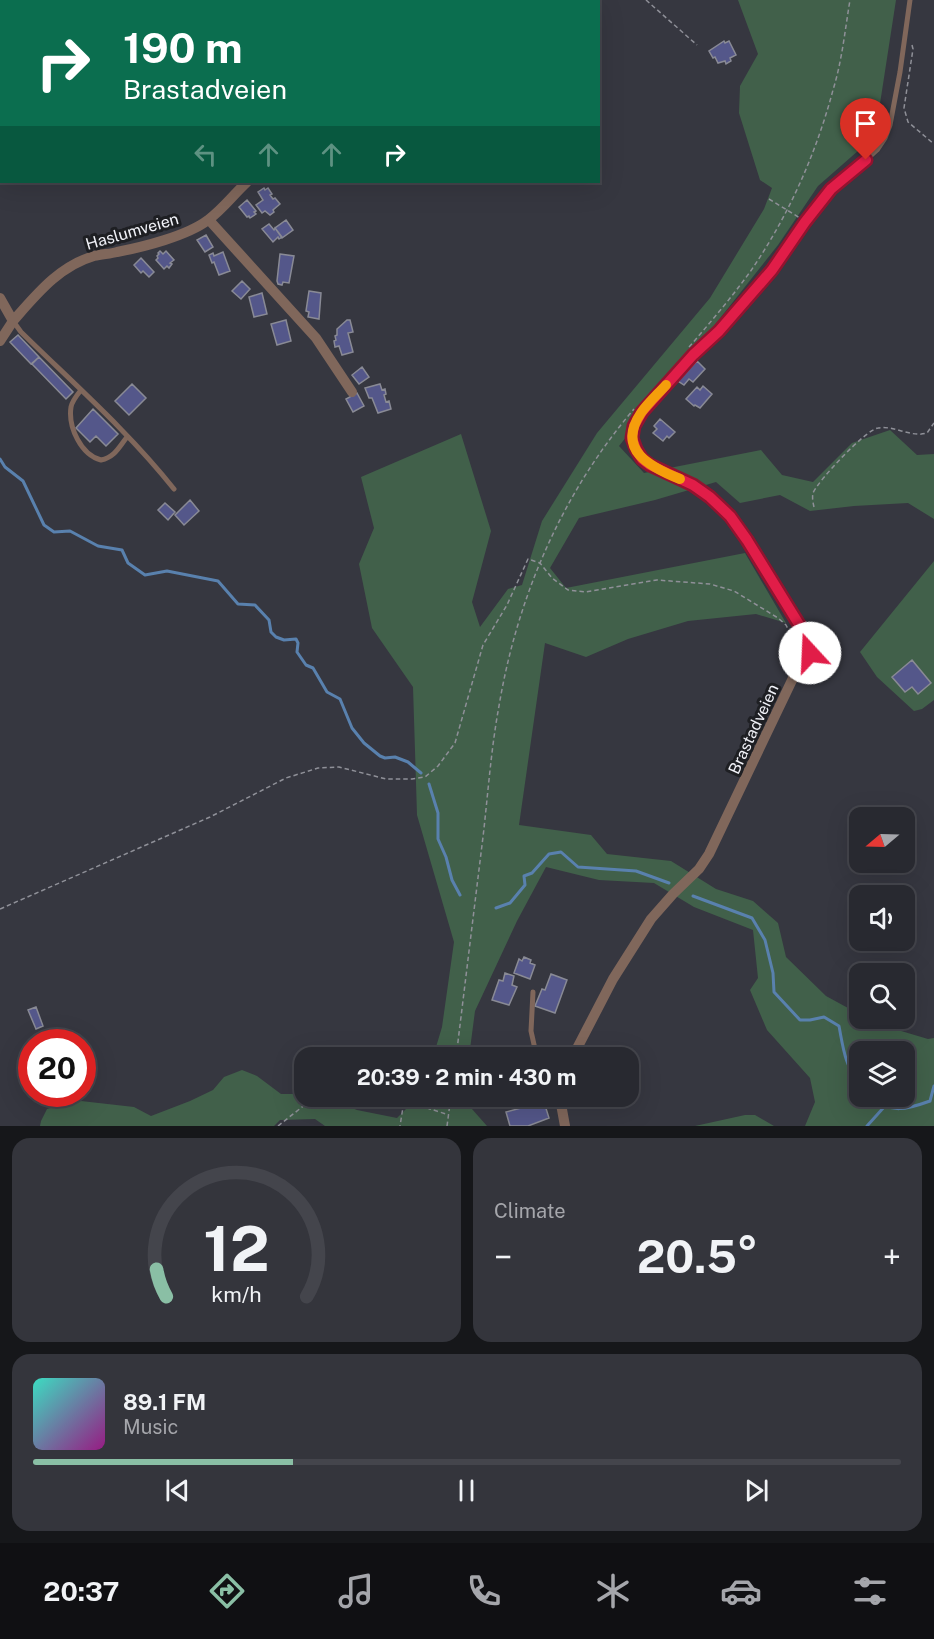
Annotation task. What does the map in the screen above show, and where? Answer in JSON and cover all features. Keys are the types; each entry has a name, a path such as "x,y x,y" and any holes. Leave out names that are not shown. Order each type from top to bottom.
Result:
{"street":[{"name":"Haslumveien","path":"0,341 13,321 51,280 80,262 95,256 136,248 174,236 209,220 246,183"},
{"path":"209,220 316,338 352,392"},
{"path":"0,298 13,321"},
{"name":"Brastadveien","path":"578,1047 613,980 651,920 699,869 709,854 806,657"},
{"path":"561,1107 565,1126"}],"lane":[{"path":"806,657 809,647 800,626 730,516 693,485 642,459 632,438 634,426 642,412 693,355 719,331 772,270 831,189 872,155 885,138 891,125 907,33 910,0"},
{"path":"13,321 21,332 127,436 174,489"},
{"path":"81,390 72,404 71,415 78,439 90,455 101,460 110,457 127,436"},
{"path":"533,992 531,1031 535,1047"}],"path":[{"path":"646,0 697,45"},
{"path":"686,350 750,271 791,202 815,147 834,88 850,0"},
{"path":"907,33 913,49 904,108 908,122 934,144"},
{"path":"769,199 800,218"},
{"path":"457,1047 499,707 514,640 540,562 566,508 591,465 637,405"},
{"path":"813,507 813,497 824,477 874,428 884,427 921,435 927,434 934,423"},
{"path":"0,909 210,817 286,778 318,768 339,767 386,778 425,777 438,766 455,743 483,645 507,605 528,560 540,562 552,578 568,590 586,592 657,580 710,584 734,591 786,625 806,657"},
{"path":"278,1126 302,1107"},
{"path":"400,1126 403,1107"},
{"path":"424,1107 449,1115"},
{"path":"447,1126 450,1107"}],"green space":[{"path":"738,0 896,0 875,136 818,186 778,245 619,446 644,473 761,450 782,475 813,482 852,443 890,430 917,455 934,454 934,519 908,503 810,511 780,495 740,503 716,482 655,500 579,518 550,568 566,588 745,553 786,623 756,614 688,621 628,639 586,657 545,643 519,825 591,835 607,854 671,861 716,889 753,901 778,923 786,957 826,996 849,1009 849,1029 894,1029 928,1039 934,1038 934,1126 805,1126 815,1102 810,1078 767,1030 750,990 758,978 753,930 694,907 654,883 599,880 546,867 517,921 475,1011 470,1047 436,1047 442,1027 454,942 417,815 413,687 372,628 359,564 374,528 361,477 461,434 491,531 472,602 480,627 508,589 522,585 542,521 597,433 710,298 764,209 772,188 760,180 739,113 740,86 758,54"},
{"path":"934,561 934,700 922,709 914,711 877,677 860,652"},
{"path":"242,1070 257,1076 281,1094 294,1094 294,1107 349,1107 397,1118 408,1107 470,1107 487,1126 325,1126 315,1119 280,1120 274,1126 40,1126 47,1109 96,1107 96,1103 134,1107 151,1116 213,1090 224,1077"},
{"path":"745,1115 755,1115 774,1126 695,1126"}],"building":[{"path":"724,41 725,43 729,41 736,55 726,64 725,61 718,63 709,51"},
{"path":"264,188 265,190 268,188 273,199 275,198 280,204 270,215 265,211 262,213 256,205 263,200 258,192"},
{"path":"247,200 256,211 254,212 256,214 250,218 239,207"},
{"path":"286,220 293,230 282,238 275,228"},
{"path":"269,224 282,237 279,239 278,237 273,242 262,229"},
{"path":"206,235 213,247 205,252 197,240"},
{"path":"160,251 163,254 166,251 174,260 170,263 172,264 169,268 167,266 164,269 156,260"},
{"path":"223,252 230,271 219,275 209,255 213,253 214,256"},
{"path":"280,254 294,256 289,283 283,282 282,285 277,281"},
{"path":"141,258 154,272 149,277 143,271 141,273 134,265"},
{"path":"242,281 250,289 241,299 232,291"},
{"path":"309,291 321,293 319,319 308,317 309,312 306,311"},
{"path":"262,293 267,314 254,317 249,297"},
{"path":"286,320 291,341 277,345 271,324"},
{"path":"350,320 353,332 348,333 353,352 342,355 339,346 335,347 334,341 337,329"},
{"path":"18,335 39,357 31,364 10,342"},
{"path":"39,357 73,392 66,399 32,364"},
{"path":"697,361 705,369 693,382 689,379 684,385 678,381"},
{"path":"362,367 369,377 359,384 352,375"},
{"path":"132,384 146,398 129,415 115,401"},
{"path":"380,384 382,390 385,389 386,402 389,401 391,409 378,413 365,388"},
{"path":"703,386 712,394 700,408 686,399 697,387 700,390"},
{"path":"357,393 364,406 353,412 346,399"},
{"path":"93,409 118,434 106,446 96,436 90,442 76,428"},
{"path":"660,419 675,432 663,441 653,433 657,429 654,426"},
{"path":"190,500 199,511 184,525 175,515"},
{"path":"165,503 175,512 168,520 158,510"},
{"path":"912,660 931,683 918,694 912,687 905,692 892,677"},
{"path":"524,957 535,965 530,979 514,973 519,959 522,961"},
{"path":"505,973 514,976 512,985 517,987 509,1005 492,1000 499,980 503,981"},
{"path":"551,974 567,980 555,1013 535,1006"},
{"path":"36,1007 43,1026 36,1029 28,1010"},
{"path":"546,1107 549,1118 528,1126 510,1126 506,1112 521,1108"}],"waterway":[{"path":"0,459 5,467 23,481 44,525 54,532 70,531 98,546 122,550 128,563 145,575 167,571 218,581 238,604 255,605 269,620 271,632 276,637 284,640 296,639 297,652 306,665 313,668 327,692 340,699 352,728 364,743 380,756 395,757 408,762 421,773"},
{"path":"429,784 438,813 438,839 452,880 460,895"},
{"path":"496,908 510,903 525,885 524,876 532,873 549,854 561,852 578,867 636,871 669,883"},
{"path":"693,896 752,918 765,940 773,973 774,992 800,1020 824,1017 839,1026 849,1066"},
{"path":"915,1106 930,1101 934,1086"},
{"path":"867,1126 884,1107"},
{"path":"888,1107 899,1109 910,1107"}],"slow traffic":[{"path":"666,385 642,412 634,426 632,438 642,459 666,474 680,479"}],"route":[{"path":"810,653 806,637 800,626 730,516 693,485 666,474 642,459 632,438 634,426 642,412 693,355 719,331 772,270 822,199 866,160"}]}
